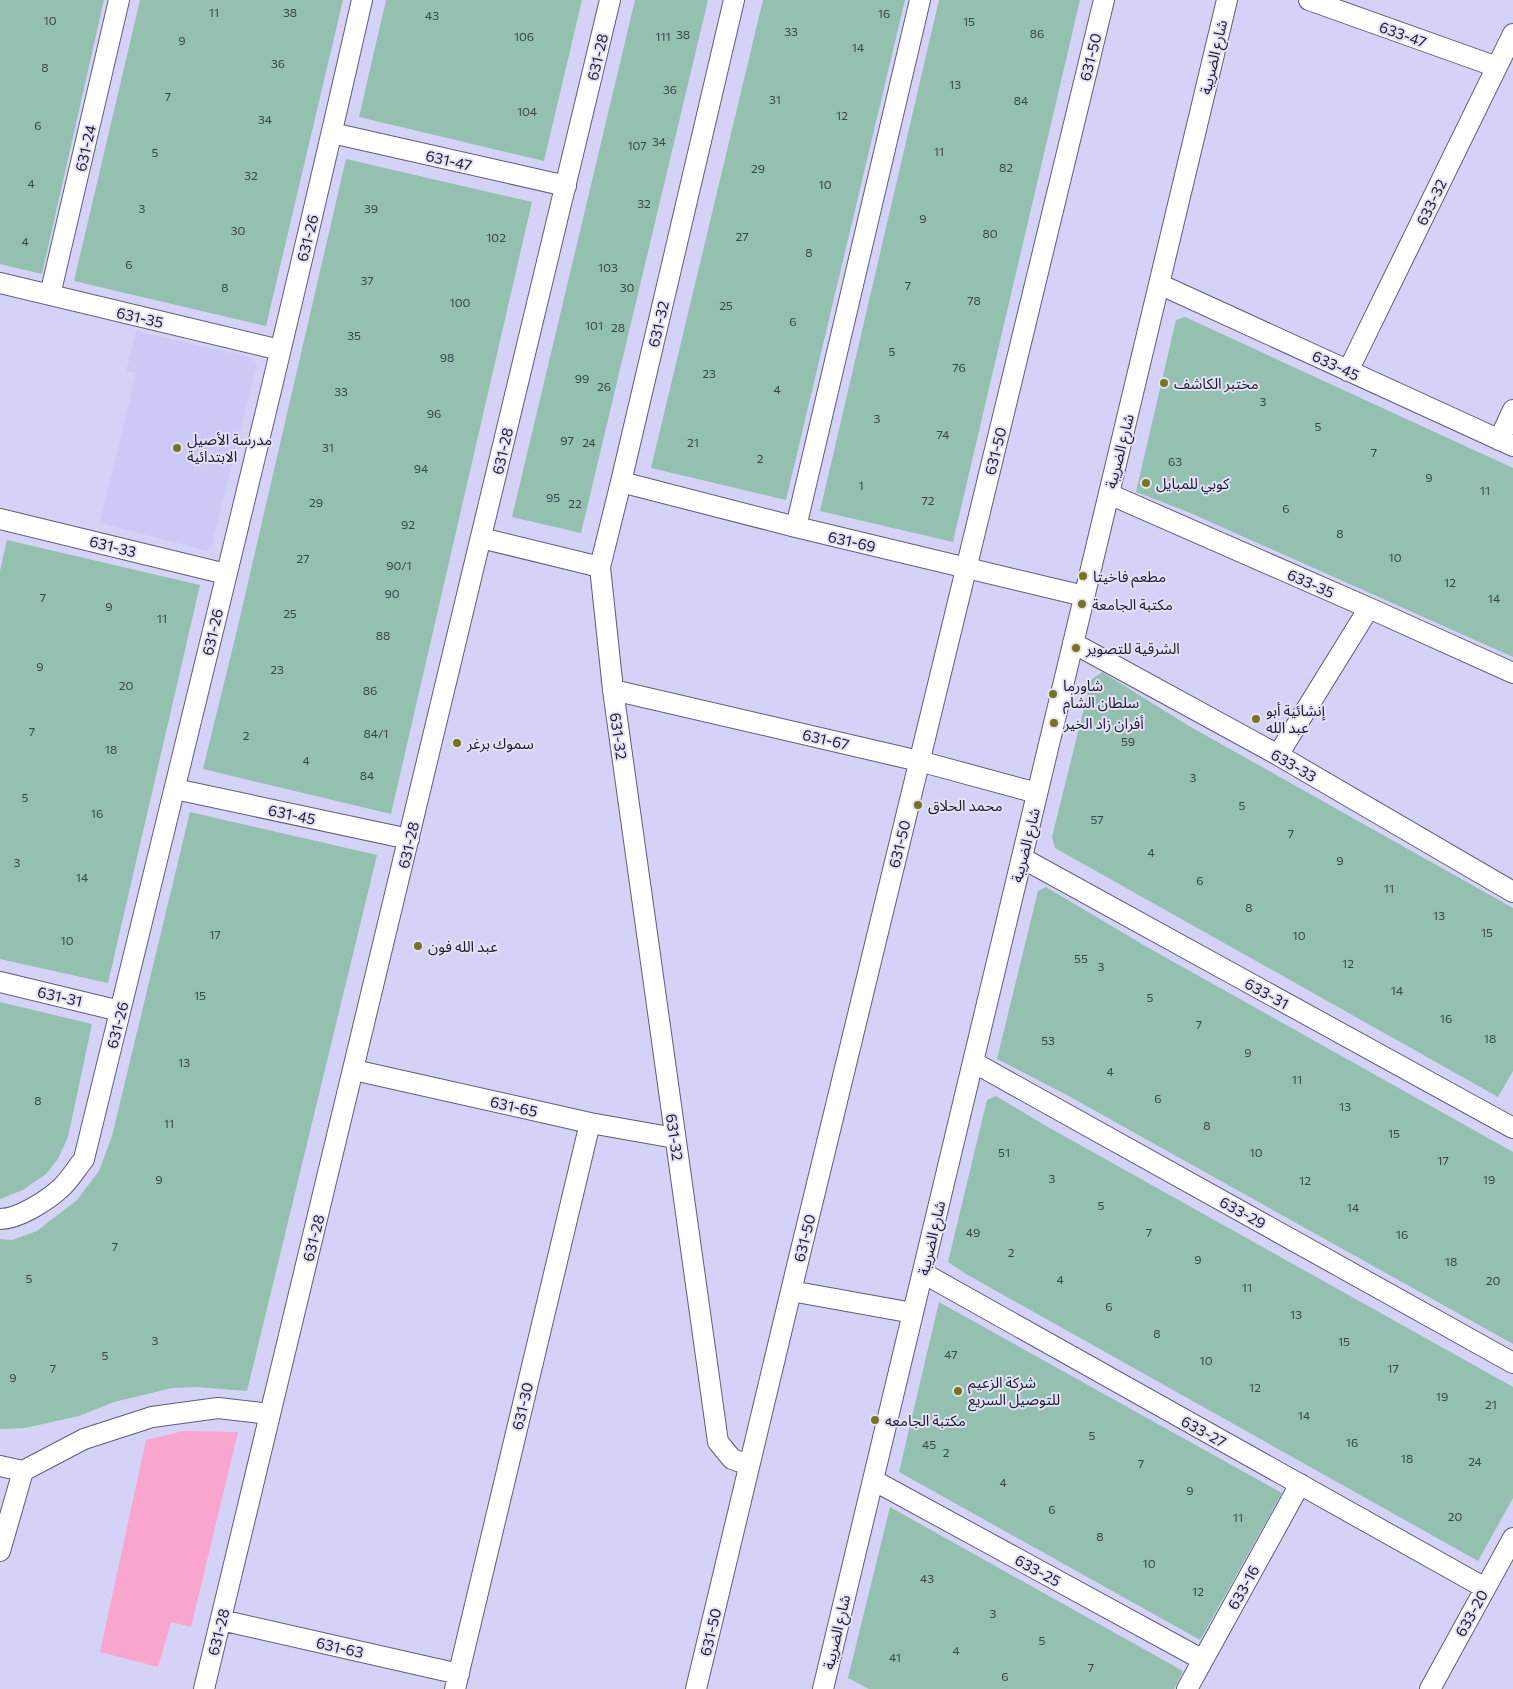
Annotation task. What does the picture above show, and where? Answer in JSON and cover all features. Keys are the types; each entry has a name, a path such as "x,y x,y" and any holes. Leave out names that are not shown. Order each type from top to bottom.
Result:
{"street":[{"name":"631-24","path":"50,295 119,0"},
{"name":"631-26","path":"0,1220 7,1219 34,1207 62,1187 84,1160 175,789 362,0"},
{"name":"631-28","path":"204,1689 610,0"},
{"name":"631-32","path":"734,0 600,567 613,690 718,1442 732,1459 749,1464"},
{"path":"796,527 920,0"},
{"name":"631-50","path":"696,1689 1104,0"},
{"name":"شارع الضريبة","path":"823,1689 1227,0"},
{"name":"633-47","path":"1309,0 1497,67"},
{"name":"633-32","path":"1348,371 1513,34"},
{"name":"631-47","path":"332,132 566,186"},
{"name":"631-35","path":"0,284 280,350"},
{"name":"633-45","path":"1159,284 1506,443"},
{"path":"1506,443 1513,410"},
{"name":"631-69","path":"621,482 796,527 1084,596"},
{"name":"633-35","path":"1109,494 1513,673"},
{"name":"631-33","path":"0,519 226,574"},
{"path":"481,538 600,567"},
{"path":"1278,755 1368,608"},
{"name":"633-33","path":"1073,643 1278,755 1513,892"},
{"name":"631-67","path":"613,690 919,761 1038,793"},
{"name":"631-45","path":"175,789 409,839"},
{"name":"633-31","path":"1022,858 1511,1121"},
{"name":"631-31","path":"0,982 120,1010"},
{"name":"633-29","path":"973,1062 1513,1363"},
{"name":"631-65","path":"354,1070 590,1123 675,1138"},
{"name":"631-30","path":"457,1681 590,1123"},
{"name":"633-27","path":"923,1273 1485,1588"},
{"path":"791,1291 913,1313"},
{"path":"0,1466 23,1472 84,1439 152,1417 218,1408 270,1414"},
{"path":"0,1551 23,1472"},
{"name":"633-25","path":"873,1480 1203,1660"},
{"name":"633-16","path":"1187,1689 1300,1484"},
{"name":"633-20","path":"1430,1689 1513,1538"},
{"name":"631-63","path":"221,1620 457,1681"}],"shaded area":[{"name":"مدرسة الأصيل الابتدائية","path":"136,331 253,358 257,365 212,546 207,551 100,523 136,373 126,371"},
{"path":"183,1431 238,1432 191,1627 171,1622 158,1667 100,1652 146,1440"}],"building":[{"path":"0,0 104,0 42,274 0,264"},
{"path":"140,0 343,0 266,326 74,281"},
{"path":"386,0 582,0 544,161 359,117"},
{"path":"635,0 708,0 581,533 512,517"},
{"path":"763,0 905,0 786,500 651,468"},
{"path":"939,0 1080,0 953,542 820,511"},
{"path":"346,159 532,202 391,814 203,769"},
{"path":"1185,317 1513,468 1513,657 1188,512 1136,492 1176,320"},
{"path":"7,540 200,585 108,983 0,959 0,571"},
{"path":"1102,672 1189,726 1513,908 1513,1071 1498,1097 1055,848 1052,837 1091,680"},
{"path":"190,812 377,855 247,1391 196,1387 172,1388 114,1402 79,1416 25,1428 0,1429 0,1239 12,1240 37,1231 77,1200 99,1171 112,1136"},
{"path":"1046,887 1147,947 1513,1152 1513,1344 1065,1094 997,1059 1038,891"},
{"path":"0,1002 92,1024 68,1137 58,1159 46,1174 23,1190 0,1199"},
{"path":"996,1096 1048,1127 1513,1387 1513,1498 1478,1561 966,1274 948,1262 987,1100"},
{"path":"939,1302 1282,1493 1200,1640 899,1472"},
{"path":"890,1507 1183,1671 1174,1689 869,1689 848,1678"}],"place":[{"name":"مختبر الكاشف","path":"1164,383"},
{"name":"مدرسة الأصيل الابتدائية","path":"177,448"},
{"name":"كوبي للمبايل","path":"1146,483"},
{"name":"مطعم فاخيتا","path":"1083,576"},
{"name":"مكتبة الجامعة","path":"1082,604"},
{"name":"الشرقية للتصوير","path":"1076,648"},
{"name":"شاورما سلطان الشام","path":"1053,694"},
{"name":"إنشائية أبو عبد الله","path":"1256,719"},
{"name":"أفران زاد الخير","path":"1054,723"},
{"name":"سموك برغر","path":"457,743"},
{"name":"محمد الحلاق","path":"918,805"},
{"name":"عبد الله فون","path":"418,946"},
{"name":"شركة الزعيم للتوصيل السريع","path":"958,1391"},
{"name":"مكتبة الجامعه","path":"875,1420"}]}
